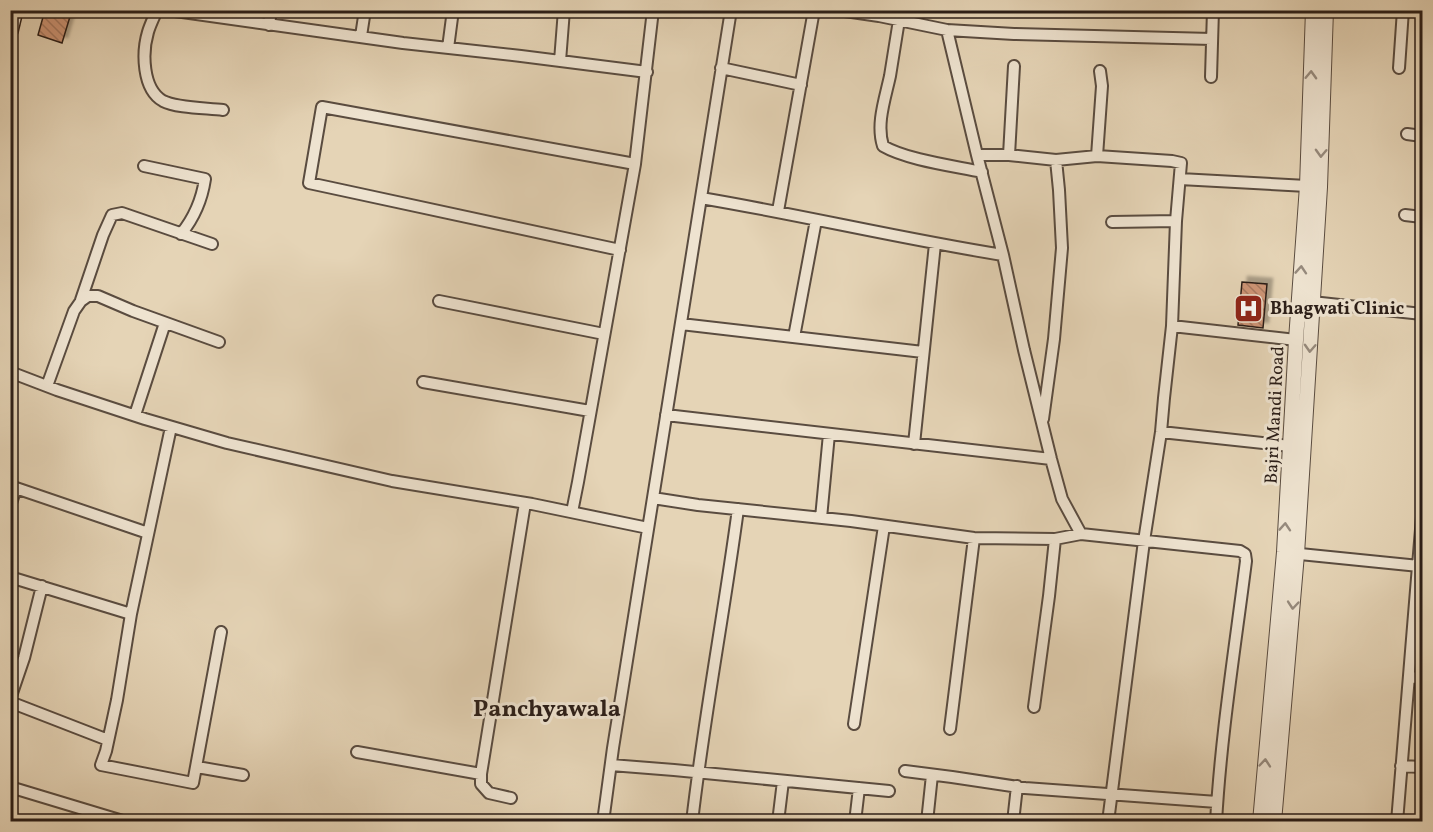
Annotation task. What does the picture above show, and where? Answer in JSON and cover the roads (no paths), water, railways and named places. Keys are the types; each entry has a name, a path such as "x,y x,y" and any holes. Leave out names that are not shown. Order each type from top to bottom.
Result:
{"main road":[{"path":"10,31 15,10"}],"street":[{"path":"158,10 148,32 145,55 146,74 152,91 163,101 182,106 223,110"},
{"path":"168,10 269,25 647,72"},
{"path":"269,25 271,10"},
{"path":"361,36 364,10"},
{"path":"448,48 453,10"},
{"path":"560,61 564,10"},
{"path":"572,512 635,164 653,10"},
{"path":"603,822 731,10"},
{"path":"778,211 814,10"},
{"path":"838,10 947,30 1212,39"},
{"path":"1211,77 1212,10"},
{"name":"Bajri Mandi Road","path":"1260,822 1290,553 1290,446 1307,186 1313,10"},
{"path":"1274,822 1290,553 1320,187 1326,10"},
{"path":"1399,68 1402,10"},
{"path":"899,20 881,118 880,136 883,146 892,152 982,172"},
{"path":"947,30 1003,255 1042,425 1062,499 1081,534"},
{"path":"1009,155 1014,66"},
{"path":"722,68 801,85"},
{"path":"1097,156 1102,86 1100,71"},
{"path":"620,250 309,183 322,107 635,164"},
{"path":"1407,134 1422,136"},
{"path":"977,155 1009,155 1056,160 1097,156 1181,163 1172,326 1161,432 1144,541 1108,822"},
{"path":"1042,425 1054,339 1062,248 1056,160"},
{"path":"144,166 205,179 192,220 181,234"},
{"path":"1180,179 1307,186"},
{"path":"701,198 778,211 935,244 1003,255"},
{"path":"47,386 112,215 122,213 212,244"},
{"path":"1405,215 1422,217"},
{"path":"794,337 816,220"},
{"path":"1112,222 1176,221"},
{"path":"914,444 935,244"},
{"path":"81,301 88,296 98,296 219,342"},
{"path":"439,301 604,334"},
{"path":"1312,302 1422,314"},
{"path":"135,415 165,323"},
{"path":"681,324 923,352"},
{"path":"1172,326 1296,340"},
{"path":"10,372 171,427 227,443 392,481 525,503 648,528"},
{"path":"423,382 590,411"},
{"path":"666,416 1052,459"},
{"path":"171,427 130,614 117,700 101,765 193,783 221,632"},
{"path":"1161,432 1290,446"},
{"path":"821,518 829,435"},
{"path":"10,506 13,487 148,533"},
{"path":"653,498 974,538 1055,539 1081,534 1240,551 1245,554 1246,561 1226,712 1216,802 1216,822"},
{"path":"511,798 489,793 481,784 481,774 525,503"},
{"path":"692,822 738,509"},
{"path":"1397,822 1409,677 1419,598 1422,517"},
{"path":"854,724 884,526"},
{"path":"950,729 974,538"},
{"path":"1034,707 1055,539"},
{"path":"1290,553 1419,566"},
{"path":"10,577 130,614"},
{"path":"42,586 24,658 10,700 108,740"},
{"path":"1409,677 1422,678"},
{"path":"357,752 481,774"},
{"path":"611,765 889,791"},
{"path":"1401,766 1422,767"},
{"path":"196,767 243,775"},
{"path":"905,771 1017,786 1216,802"},
{"path":"927,822 933,775"},
{"path":"778,822 783,781"},
{"path":"10,786 126,822"},
{"path":"1013,822 1017,786"},
{"path":"855,822 859,788"}],"place":[{"name":"Bhagwati Clinic","path":"1249,308"}],"district":[{"name":"Panchyawala","path":"547,708"}]}
